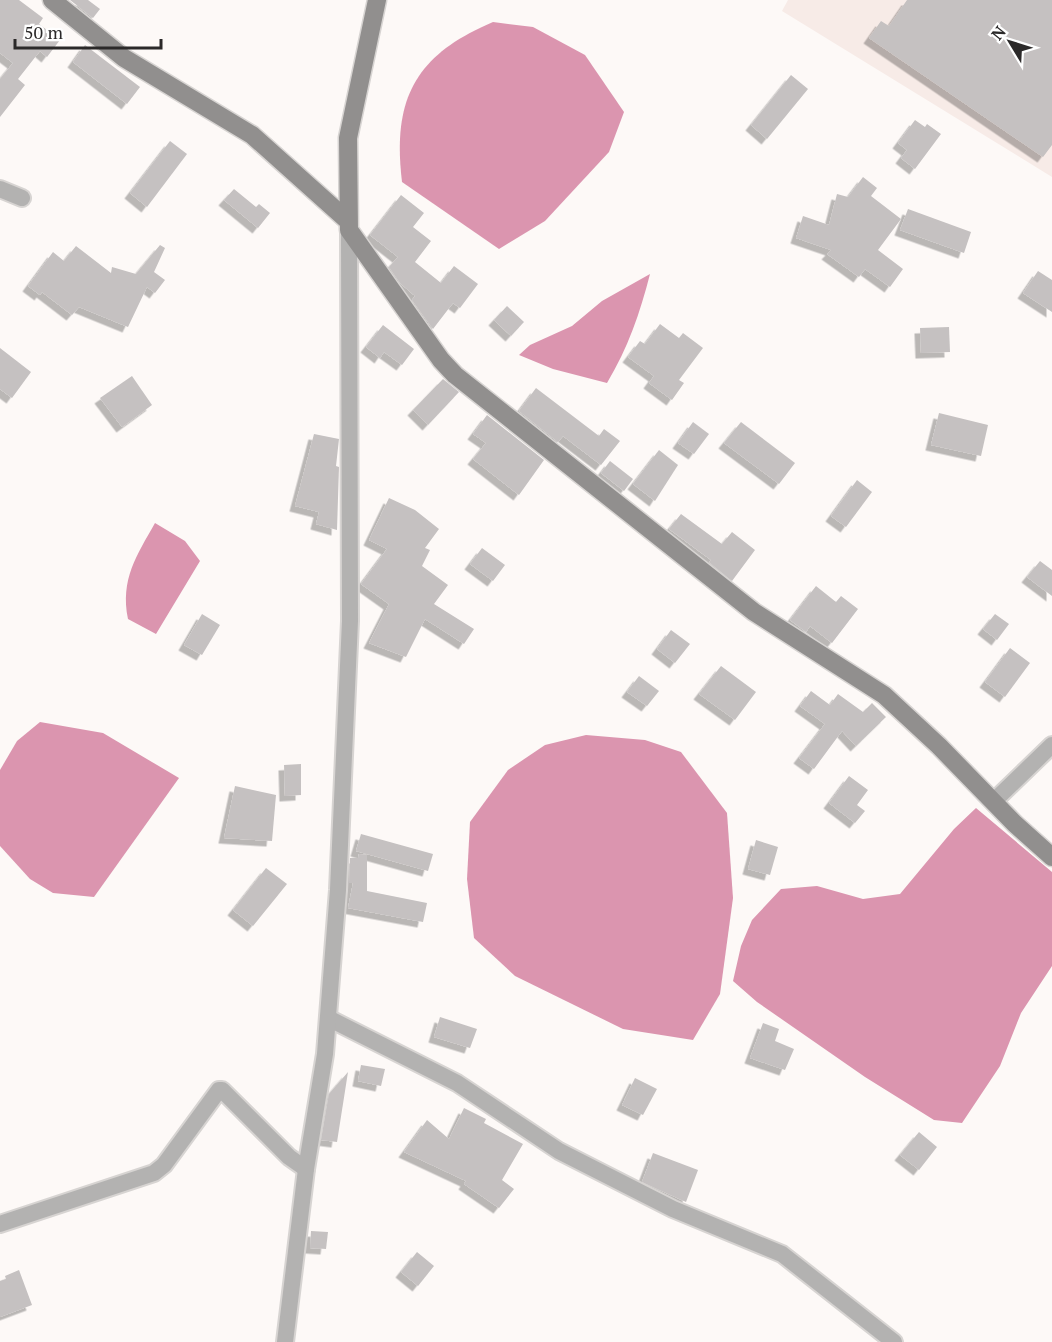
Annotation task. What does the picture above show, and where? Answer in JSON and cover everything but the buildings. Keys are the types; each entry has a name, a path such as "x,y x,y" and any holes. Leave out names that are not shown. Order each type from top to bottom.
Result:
{"street":[{"path":"52,0 124,58 252,135 348,225 441,360 455,375 754,612 884,694 1052,857"},
{"path":"285,1342 306,1169 325,1054 338,890 350,621 348,138 377,0"},
{"path":"0,189 22,198"},
{"path":"994,801 1052,745"},
{"path":"328,1018 457,1083 559,1151 674,1209 782,1254 894,1342"},
{"path":"0,1224 154,1173 164,1164 219,1090 222,1090 289,1157 306,1169"}],"shaded area":[{"path":"788,0 1052,0 1052,177 782,11"},
{"path":"493,22 533,27 585,55 624,112 609,152 545,221 499,249 402,182 400,153 401,127 414,83 427,65 444,49"},
{"path":"650,274 633,330 607,383 553,369 519,355 530,345 572,326 602,301"},
{"path":"155,523 185,541 200,561 156,634 128,619 126,605 128,579"},
{"path":"40,722 103,733 179,778 94,897 53,893 30,879 0,846 0,770 17,741"},
{"path":"586,735 645,740 681,752 727,813 733,898 720,994 693,1040 623,1029 515,976 474,938 467,879 470,822 508,770 545,745"},
{"path":"976,808 1052,872 1052,966 1021,1013 1000,1066 962,1123 934,1120 865,1077 757,1002 733,981 741,946 752,920 781,889 817,886 863,899 900,894 954,829"}]}
